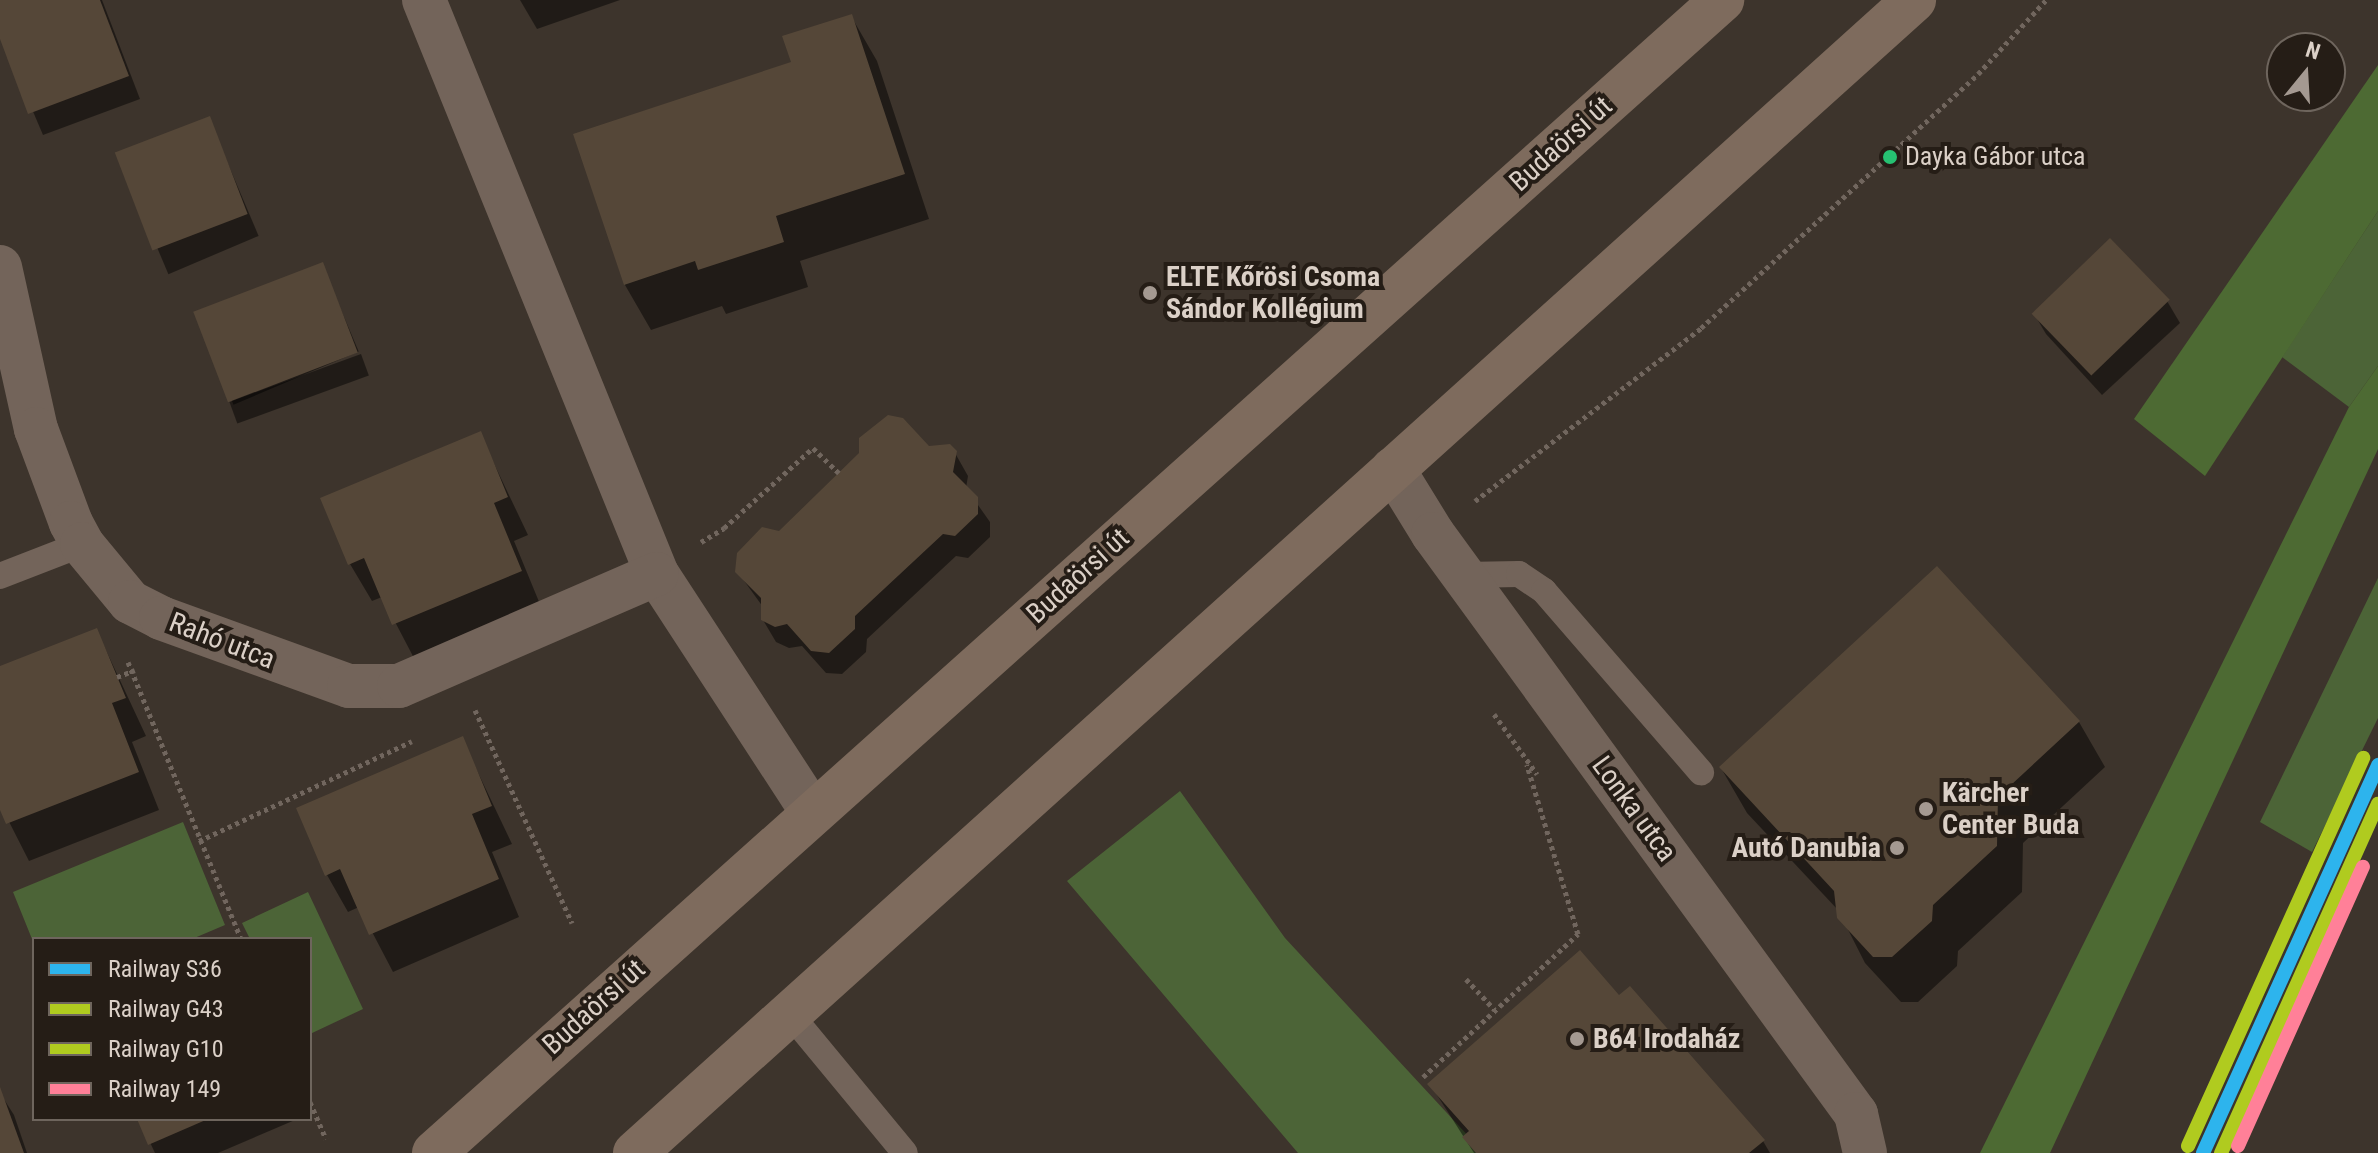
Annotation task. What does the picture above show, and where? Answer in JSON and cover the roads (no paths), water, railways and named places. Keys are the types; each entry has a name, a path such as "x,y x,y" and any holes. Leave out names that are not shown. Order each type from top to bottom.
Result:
{"main road":[{"name":"Budaörsi út","path":"434,1153 1722,0"},
{"path":"635,1153 1914,0"}],"street":[{"path":"424,0 657,574 812,812"},
{"name":"Rahó utca","path":"0,268 36,429 82,544 130,602 161,618 300,671 375,688 399,686 457,664 657,574"},
{"name":"Lonka utca","path":"1393,469 1433,534 1856,1114 1865,1153"}],"lane":[{"path":"0,576 82,544"},
{"path":"1464,575 1519,574 1544,591 1701,772"},
{"path":"790,1014 905,1153"}],"rail line":[{"name":"G10","path":"2188,1146 2363,758"},
{"name":"S36","path":"2203,1153 2378,765"},
{"name":"G43","path":"2221,1153 2378,804"},
{"name":"149","path":"2238,1146 2363,867"}],"place":[{"name":"Dayka Gábor utca","path":"1890,157"},
{"name":"ELTE Kőrösi Csoma Sándor Kollégium","path":"1150,293"},
{"name":"Kärcher Center Buda","path":"1926,809"},
{"name":"Autó Danubia","path":"1897,848"},
{"name":"B64 Irodaház","path":"1577,1039"}]}
